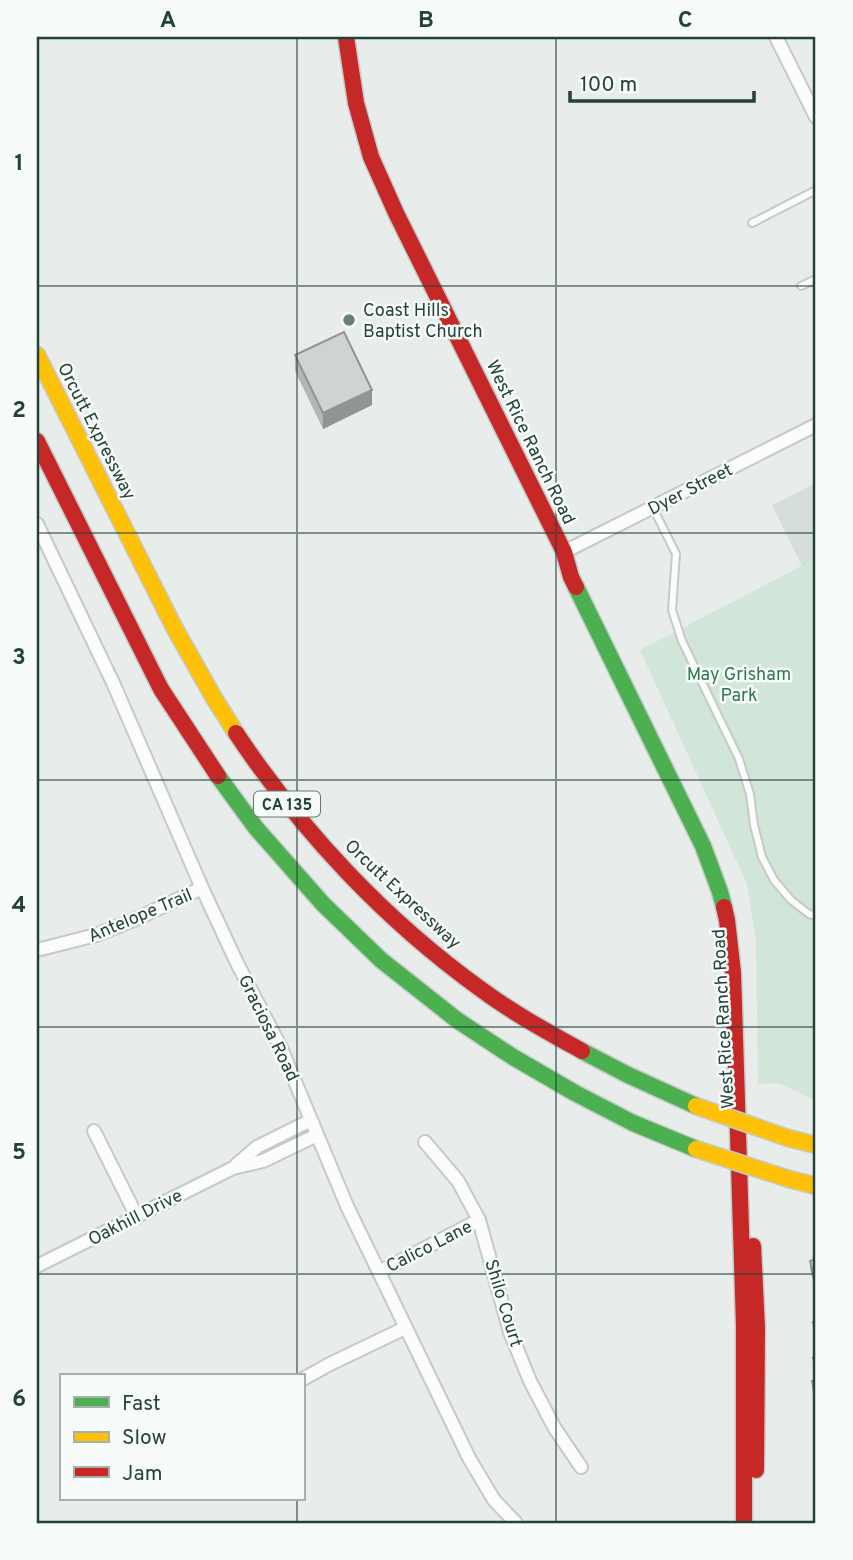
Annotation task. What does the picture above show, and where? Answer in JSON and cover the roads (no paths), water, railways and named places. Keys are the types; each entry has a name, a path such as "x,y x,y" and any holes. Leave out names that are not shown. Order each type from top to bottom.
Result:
{"main road":[{"name":"West Rice Ranch Road","path":"346,37 356,103 371,157 396,213 564,552 570,577 703,846 720,892 727,920 733,973 744,1326 744,1523"},
{"name":"Orcutt Expressway","path":"37,355 190,658 241,741 288,806 352,878 411,933 480,989 539,1027 651,1087 696,1106 816,1145"},
{"name":"CA 135","path":"37,441 161,689 218,776 256,828 323,904 381,960 457,1020 501,1050 621,1117 696,1149 789,1180 816,1186"},
{"name":"West Rice Ranch Road","path":"564,552 580,571 713,843 730,889 737,919 743,984 757,1328 755,1523"}],"street":[{"path":"776,37 816,117"},
{"name":"Dyer Street","path":"564,552 816,425"},
{"name":"Graciosa Road","path":"37,524 114,685 202,888 281,1048 347,1206 405,1328 469,1458 494,1500 516,1523"},
{"name":"Antelope Trail","path":"37,950 96,935 202,888"},
{"name":"Oakhill Drive","path":"233,1168 257,1147 311,1120"},
{"path":"94,1131 137,1217"},
{"name":"Oakhill Drive","path":"37,1266 233,1168 263,1161 317,1135"},
{"name":"Shilo Court","path":"425,1142 458,1181 480,1220 510,1332 530,1381 554,1427 581,1467"},
{"name":"Calico Lane","path":"379,1272 480,1220"},
{"path":"304,1378 405,1328"}],"lane":[{"path":"751,223 816,190"},
{"path":"801,286 816,279"},
{"path":"653,508 676,554 672,610 682,641 739,759 750,794 762,857 774,880 791,900 816,916"}],"place":[{"name":"Coast Hills Baptist Church","path":"349,320"}],"park label":[{"name":"May Grisham Park","path":"739,684"}]}
